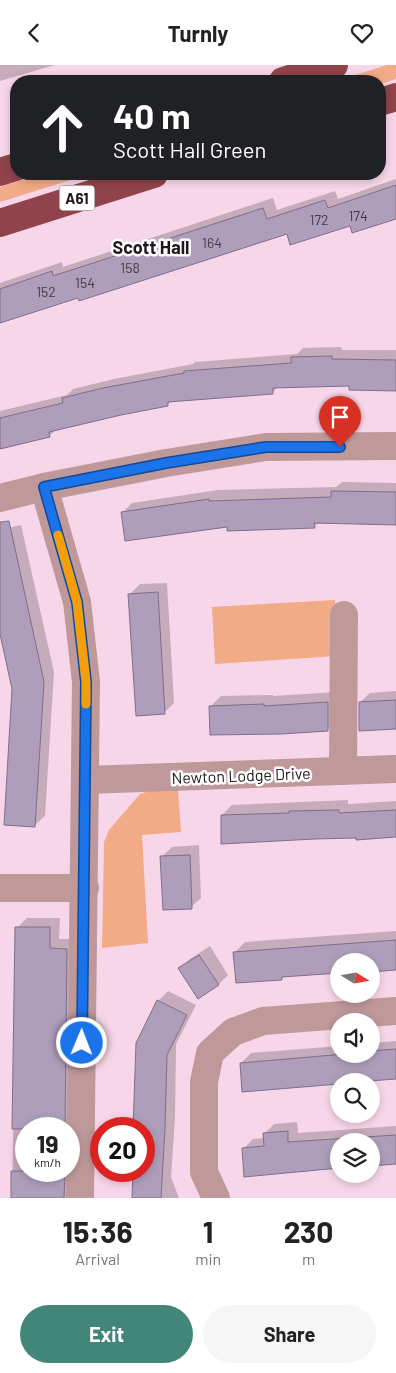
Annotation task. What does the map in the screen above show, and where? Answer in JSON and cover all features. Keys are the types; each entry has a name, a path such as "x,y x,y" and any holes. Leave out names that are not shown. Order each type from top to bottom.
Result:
{"highway":[{"path":"302,75 334,65"},
{"name":"A61","path":"0,223 135,180"}],"street":[{"path":"0,498 44,487 166,463 266,447 396,446"},
{"path":"44,487 77,602 86,682 80,1198"},
{"path":"343,771 344,615"},
{"name":"Newton Lodge Drive","path":"85,780 396,769"},
{"path":"0,889 85,887"},
{"path":"216,1198 204,1172 204,1082 210,1053 233,1032 263,1021 396,1011"}],"shaded area":[{"path":"387,65 396,65 396,79 386,82 386,75 355,75"},
{"path":"22,180 71,180 0,202 0,187"},
{"path":"335,600 337,656 215,664 212,607"},
{"path":"178,790 181,832 142,835 148,943 102,948 104,842 109,830 140,794 149,791"}],"building":[{"path":"396,185 396,219 352,233 350,226 290,245 287,234 79,301 78,298 0,323 0,289 52,271 53,276 263,208 267,219 325,200 328,208"},
{"path":"332,356 332,359 396,360 396,391 349,390 349,386 273,388 273,394 168,402 168,406 49,432 50,437 0,449 0,418 63,403 62,398 103,388 184,373 184,371 291,363 291,357"},
{"path":"331,491 396,492 396,525 314,523 315,528 227,531 227,527 125,541 121,512 209,499 209,501 331,497"},
{"path":"9,521 44,682 35,827 4,825 12,689 0,634 0,522"},
{"path":"158,592 165,714 136,716 128,594"},
{"path":"396,700 396,729 359,731 359,702"},
{"path":"328,702 328,731 210,735 209,706 264,704 264,706"},
{"path":"339,810 339,813 396,810 396,837 221,844 221,815"},
{"path":"190,855 192,909 163,910 160,856"},
{"path":"15,927 50,927 50,948 67,949 65,1117 15,1117 15,1129 12,1129"},
{"path":"396,940 396,970 380,971 380,953 330,953 330,974 282,977 282,980 236,983 233,952"},
{"path":"199,955 219,985 198,999 178,968"},
{"path":"157,1000 187,1015 167,1055 161,1198 132,1198 133,1182 155,1182 155,1117 133,1117 136,1043"},
{"path":"396,1049 396,1079 380,1080 380,1073 330,1073 330,1085 242,1092 240,1063 330,1055 330,1063 380,1063 380,1050"},
{"path":"288,1131 288,1142 330,1139 330,1169 244,1177 242,1148 264,1146 263,1133"},
{"path":"396,1135 396,1164 380,1165 380,1136"},
{"path":"11,1171 15,1171 15,1182 65,1182 64,1198 11,1198"}],"slow traffic":[{"path":"58,535 77,602 86,682 86,704"}],"district":[{"name":"Scott Hall","path":"151,247"}],"route":[{"path":"82,1043 86,682 77,602 44,487 166,463 266,447 340,447"}]}
